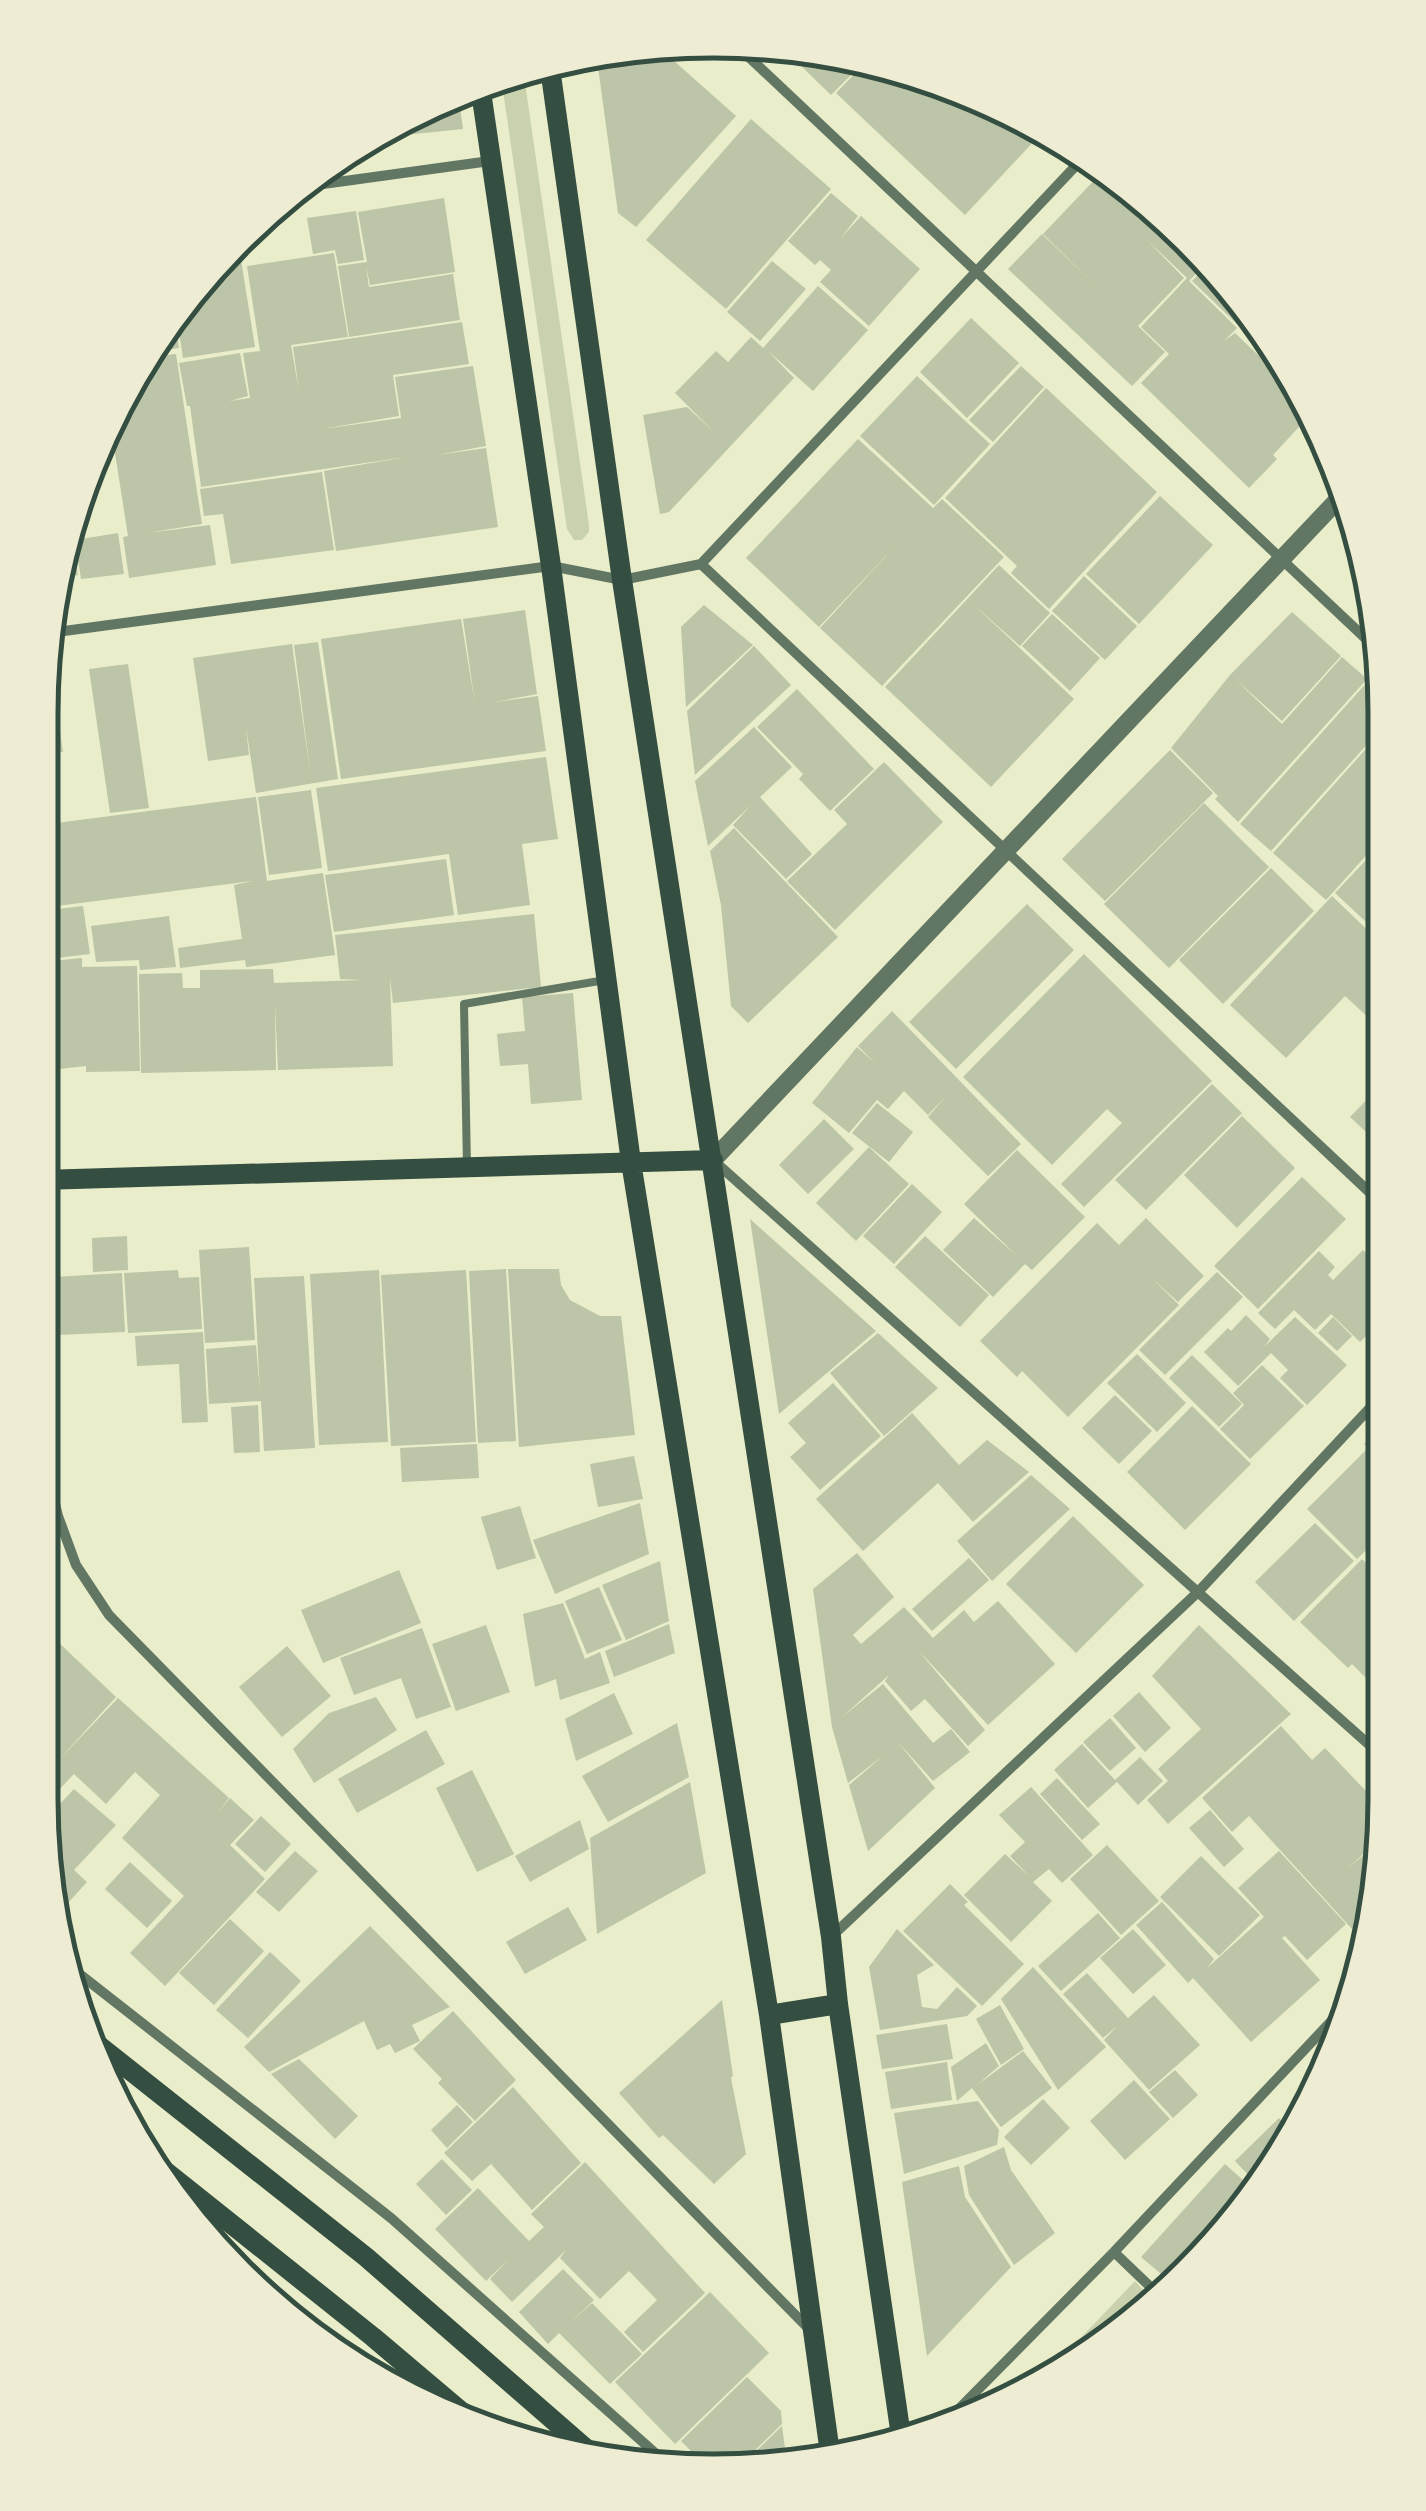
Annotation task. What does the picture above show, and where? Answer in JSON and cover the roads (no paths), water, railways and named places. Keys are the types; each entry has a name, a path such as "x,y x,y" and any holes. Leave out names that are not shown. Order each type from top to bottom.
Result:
{"main road":[{"path":"551,86 555,77"},
{"path":"550,78 622,580 831,1937 900,2426"},
{"path":"482,100 551,566 631,1162 768,2016 829,2443"},
{"path":"58,1179 713,1160"},
{"path":"768,2016 838,2004"},
{"path":"109,2054 366,2257 574,2438"},
{"path":"187,2188 440,2394"}],"street":[{"path":"751,59 1364,637"},
{"path":"328,183 490,160"},
{"path":"63,631 551,566 622,580 702,564 1075,167"},
{"path":"1334,503 713,1160 1368,1744"},
{"path":"702,564 1368,1191"},
{"path":"831,1937 1198,1592 1368,1410"},
{"path":"58,1516 76,1565 109,1615 812,2332"},
{"path":"82,1976 391,2218 652,2450"},
{"path":"964,2404 1114,2252 1328,2024"},
{"path":"1114,2252 1150,2286"}],"lane":[{"path":"467,1167 464,1004 606,980"}]}
